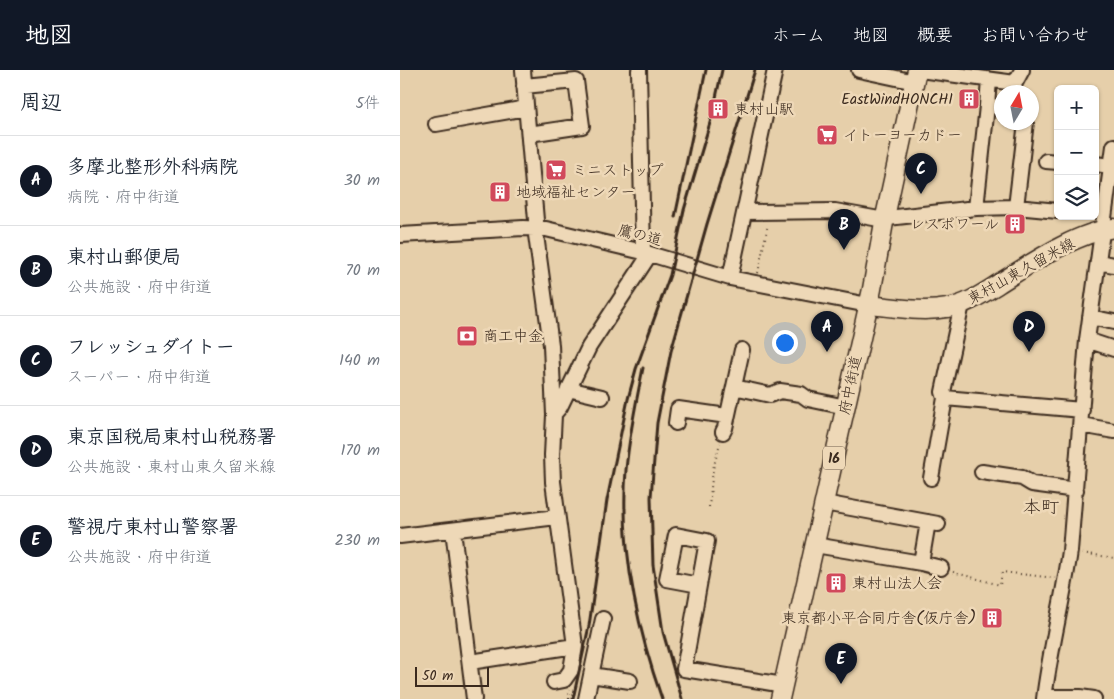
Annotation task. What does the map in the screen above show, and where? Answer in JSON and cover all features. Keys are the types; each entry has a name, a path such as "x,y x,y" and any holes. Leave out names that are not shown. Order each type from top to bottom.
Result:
{"main road":[{"name":"府中街道","path":"782,692 918,74"},
{"name":"東村山東久留米線","path":"868,305 930,311 967,303 1053,250 1104,222"}],"street":[{"path":"523,70 536,228 551,344 554,415 552,455 557,517 575,646 571,670 564,680 554,682"},
{"path":"554,415 588,347 646,253 639,70"},
{"path":"730,278 775,70"},
{"path":"859,70 1015,83 1022,70"},
{"path":"976,208 989,80"},
{"path":"524,86 576,81 582,126 529,134"},
{"path":"987,106 994,106"},
{"path":"436,124 526,108"},
{"path":"1016,207 1025,130"},
{"path":"1094,699 1080,697 1045,698 1054,630 1066,580 1070,552 1087,340 1114,146"},
{"path":"1099,164 1111,166"},
{"path":"745,212 835,211 879,219 976,208 1016,207 1054,211"},
{"name":"鷹の道","path":"400,235 536,228 646,253 730,278 868,305"},
{"path":"1098,262 1114,265"},
{"path":"931,478 945,398 943,392 962,304"},
{"path":"1090,316 1114,322"},
{"path":"1087,340 1114,349"},
{"path":"722,432 742,350"},
{"path":"734,387 770,395 780,390 801,394 808,399 846,407"},
{"path":"568,389 602,397"},
{"path":"945,398 1082,410"},
{"path":"676,423 678,409 727,416"},
{"path":"1081,425 1114,432"},
{"path":"982,472 1022,478 1032,484 1076,490"},
{"path":"824,503 933,523 921,563"},
{"path":"400,536 557,517"},
{"path":"453,530 474,699"},
{"path":"815,545 941,568"},
{"path":"699,584 684,668 782,692"},
{"path":"586,699 603,620"},
{"path":"470,662 575,646"},
{"path":"591,675 630,681"}],"path":[{"path":"756,283 771,212"},
{"path":"709,507 713,469 722,432"},
{"path":"1070,552 1114,558"},
{"path":"941,568 1000,585 1002,572 1066,580"}],"railway":[{"path":"675,217 706,70"},
{"path":"573,699 589,626 607,500 628,399 636,369 670,275 684,210 712,116 722,70"},
{"path":"682,699 663,632 653,565 651,497 657,423 671,351 707,224 755,70"},
{"path":"643,368 627,457 625,529 632,586 638,615 662,699"}],"place":[{"name":"EastWindHONCHI","path":"969,99"},
{"name":"東村山駅","path":"718,109"},
{"name":"イトーヨーカドー","path":"827,135"},
{"name":"ミニストップ","path":"556,170"},
{"name":"地域福祉センター","path":"500,192"},
{"name":"フレッシュダイトー","path":"921,194"},
{"name":"レスポワール","path":"1015,224"},
{"name":"東村山郵便局","path":"844,250"},
{"name":"商工中金","path":"467,336"},
{"name":"多摩北整形外科病院","path":"827,352"},
{"name":"東京国税局東村山税務署","path":"1029,352"},
{"name":"東村山法人会","path":"836,583"},
{"name":"東京都小平合同庁舎(仮庁舎)","path":"992,618"},
{"name":"警視庁東村山警察署","path":"841,684"}],"district":[{"name":"本町","path":"1041,507"}]}
